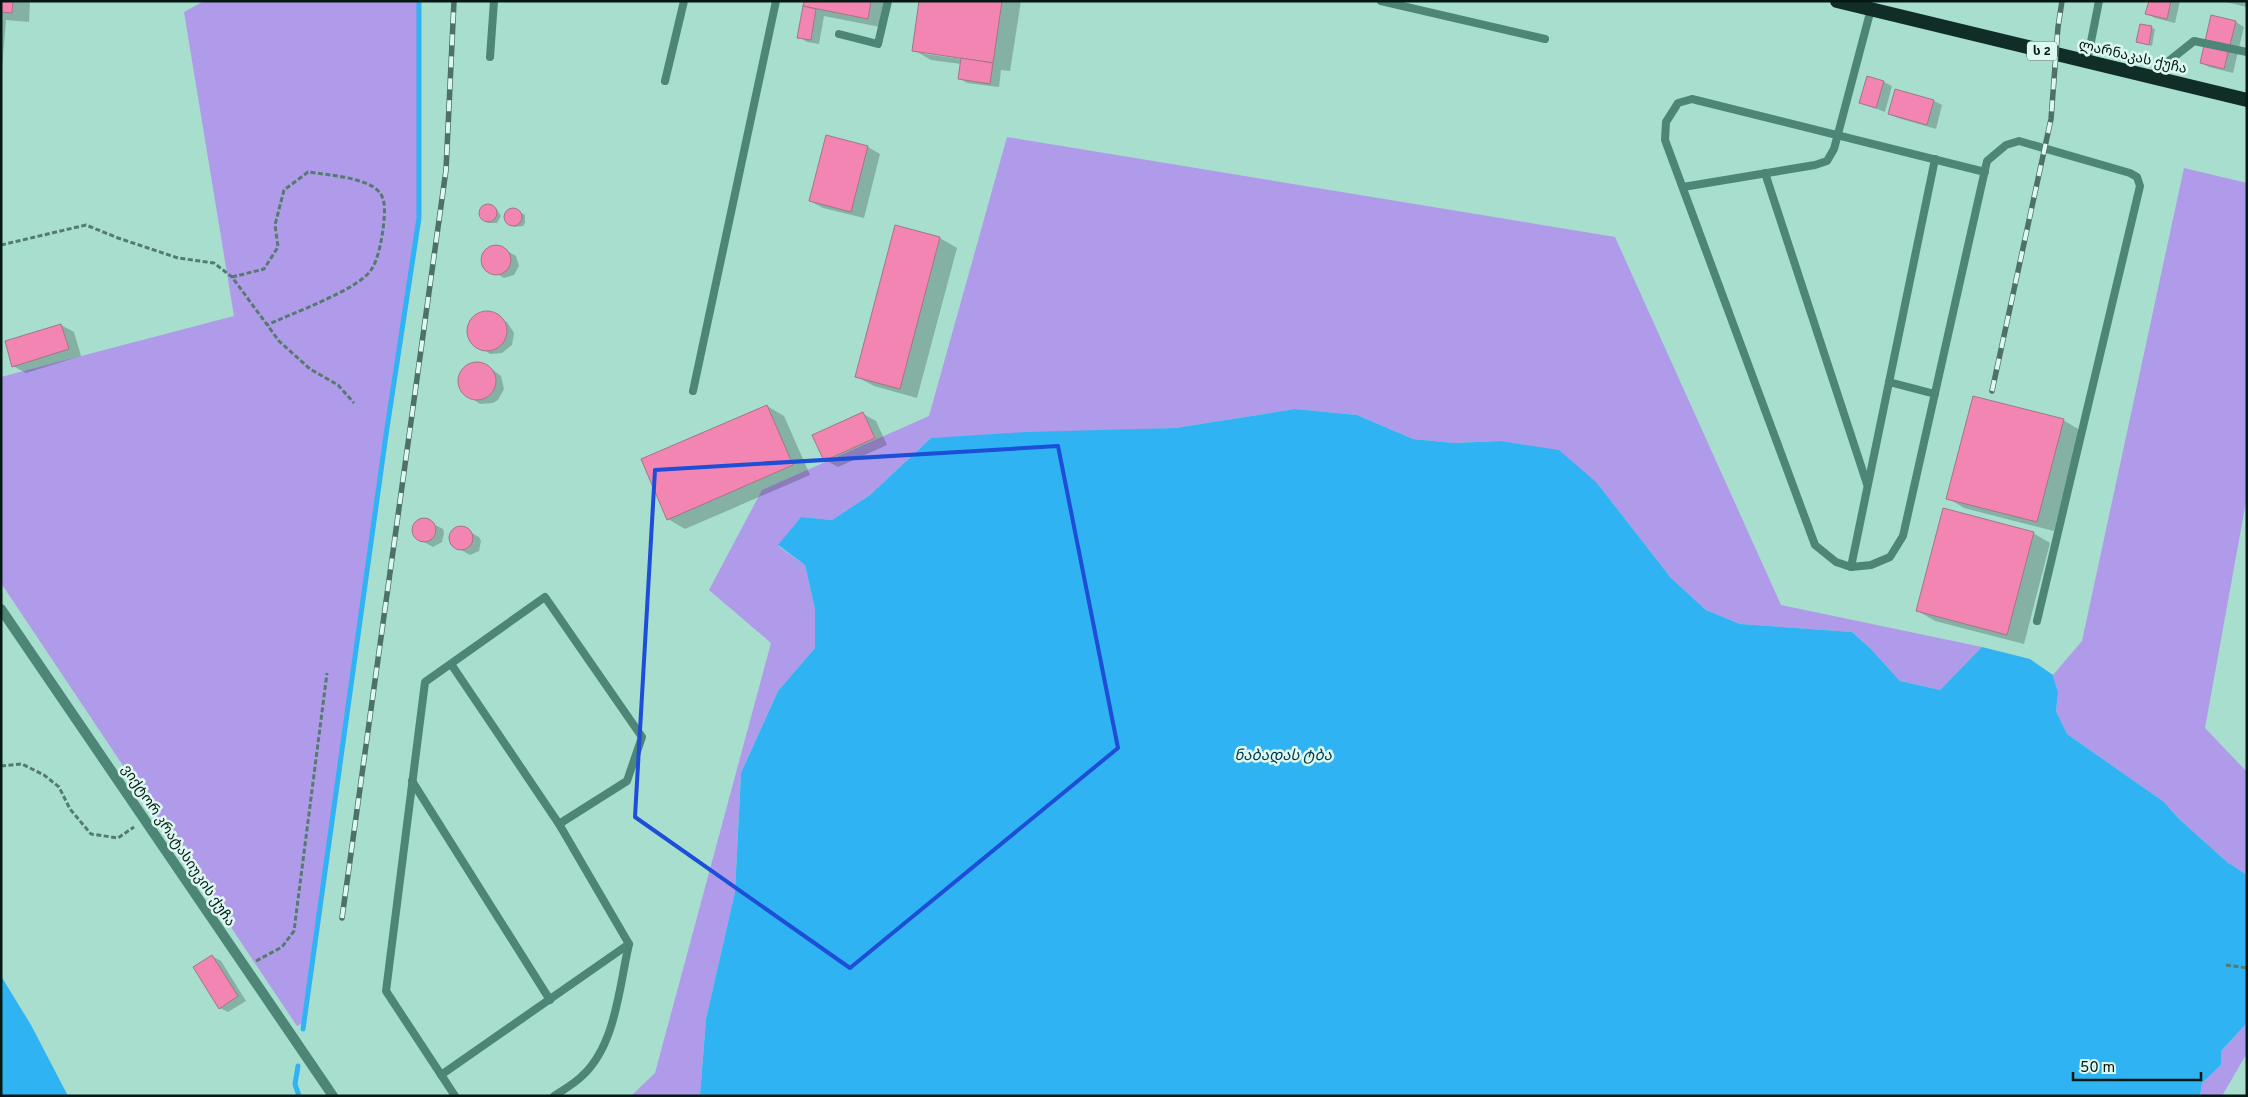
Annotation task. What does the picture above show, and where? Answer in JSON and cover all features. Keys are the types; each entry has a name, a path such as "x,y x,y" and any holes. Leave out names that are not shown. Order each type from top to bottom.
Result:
{"highway":[{"name":"ლარნაკას ქუჩა","path":"1837,1 2247,100"}],"street":[{"name":"ვიქტორ კრატასიუკის ქუჩა","path":"1,609 333,1096"}],"lane":[{"path":"490,57 494,1"},
{"path":"665,81 684,1"},
{"path":"693,391 776,1"},
{"path":"839,34 878,44 888,1"},
{"path":"1381,1 1545,39"},
{"path":"2087,62 2099,1"},
{"path":"1683,187 1827,161 1834,150 1871,9"},
{"path":"2149,76 2194,41 2247,52"},
{"path":"1985,172 1692,99 1678,103 1666,122 1665,140 1815,545 1836,562 1851,567 1871,565 1890,557 1903,536 1934,394 1985,172 1987,161 2006,145 2020,141 2130,173 2137,177 2140,186 2037,621"},
{"path":"1851,567 1935,159"},
{"path":"1765,173 1868,486"},
{"path":"1889,382 1934,394"},
{"path":"455,1096 386,991 425,682 545,598 642,737 627,781 559,824"},
{"path":"451,664 559,824 629,944 612,1021 602,1050 582,1076 554,1096"},
{"path":"412,781 550,1000"},
{"path":"441,1075 629,944"}],"path":[{"path":"232,277 264,269 278,247 274,225 284,190 308,172 347,178 372,185 381,194 385,214 381,239 371,271 350,287 267,325"},
{"path":"1,245 86,225 178,258 214,263 232,277 278,341 310,369 338,385 354,403"},
{"path":"246,968 282,947 294,931 327,673"},
{"path":"1,766 22,764 44,775 59,788 70,809 91,834 118,838 145,820"},
{"path":"2226,965 2247,968"}],"highlighted area":[{"path":"1058,446 1118,748 850,968 635,817 655,470"}],"shaded area":[{"path":"204,1 419,1 419,218 386,435 304,1022 297,1026 1,583 1,377 234,316 184,12"},
{"path":"1007,137 1615,237 1781,605 1982,647 1940,690 1900,681 1870,648 1852,632 1740,624 1706,610 1671,578 1597,483 1500,441 1454,443 1413,439 1357,415 1295,409 1175,428 931,438 870,495 832,520 801,517 778,546 805,565 815,609 815,648 778,691 741,773 735,892 706,1019 700,1096 631,1096 655,1073 771,643 709,590 762,490 929,416"},
{"path":"2184,168 2247,183 2247,496 2205,728 2247,772 2247,875 2227,862 2179,819 2164,802 2067,734 2056,711 2058,693 2053,675 2082,641"},
{"path":"2247,1023 2247,1053 2222,1096 2200,1096 2202,1083 2221,1065 2221,1051"}],"water":[{"name":"ნაბადას ტბა","path":"1295,409 1357,415 1413,439 1454,443 1500,441 1559,450 1597,483 1671,578 1706,610 1740,624 1852,632 1870,648 1900,681 1940,690 1982,647 2030,659 2053,675 2058,693 2056,711 2067,734 2164,802 2179,819 2227,862 2247,875 2247,1023 2221,1051 2221,1065 2202,1083 2200,1096 700,1096 706,1019 735,892 741,773 778,691 815,648 815,609 805,565 778,545 801,517 832,520 870,495 931,438 1027,432 1175,428"},
{"path":"1,976 31,1025 68,1096 1,1096"}],"building":[{"path":"1,1 13,1 12,13 1,12"},
{"path":"804,1 871,1 868,19 803,6"},
{"path":"919,1 1002,1 993,63 912,51"},
{"path":"2149,1 2171,1 2167,19 2145,14"},
{"path":"803,6 816,9 811,40 797,38"},
{"path":"2211,15 2236,21 2224,69 2200,63"},
{"path":"2140,24 2152,26 2149,45 2136,42"},
{"path":"961,58 993,63 990,84 958,79"},
{"path":"1867,76 1884,81 1876,108 1859,103"},
{"path":"1895,89 1934,100 1927,125 1888,114"},
{"path":"826,135 868,146 851,212 809,201"},
{"path":"484,204 492,204 497,209 495,220 484,222 479,217 479,209"},
{"path":"509,208 517,208 522,213 520,224 509,226 504,221 504,213"},
{"path":"895,225 940,237 900,389 855,377"},
{"path":"496,245 507,249 511,260 507,271 496,275 485,271 481,260 485,249"},
{"path":"487,311 501,317 507,331 501,345 487,351 473,345 467,331 473,317"},
{"path":"61,324 69,349 12,367 5,341"},
{"path":"477,362 491,367 496,381 491,395 477,400 463,395 458,381 463,367"},
{"path":"1973,396 2064,419 2037,522 1946,499"},
{"path":"767,405 793,465 667,520 641,459"},
{"path":"863,412 875,438 824,461 812,435"},
{"path":"1943,508 2034,532 2007,635 1916,611"},
{"path":"424,518 433,521 436,530 433,539 424,542 415,539 412,530 415,521"},
{"path":"461,526 470,529 473,538 470,547 461,550 452,547 449,538 452,529"},
{"path":"212,955 238,996 219,1009 193,967"}],"waterway":[{"path":"303,1029 386,435 419,218 419,1"},
{"path":"298,1066 295,1084 299,1096"}],"railway":[{"path":"342,918 446,170 454,1"},
{"path":"1992,391 2051,119 2058,27 2062,1"}]}
